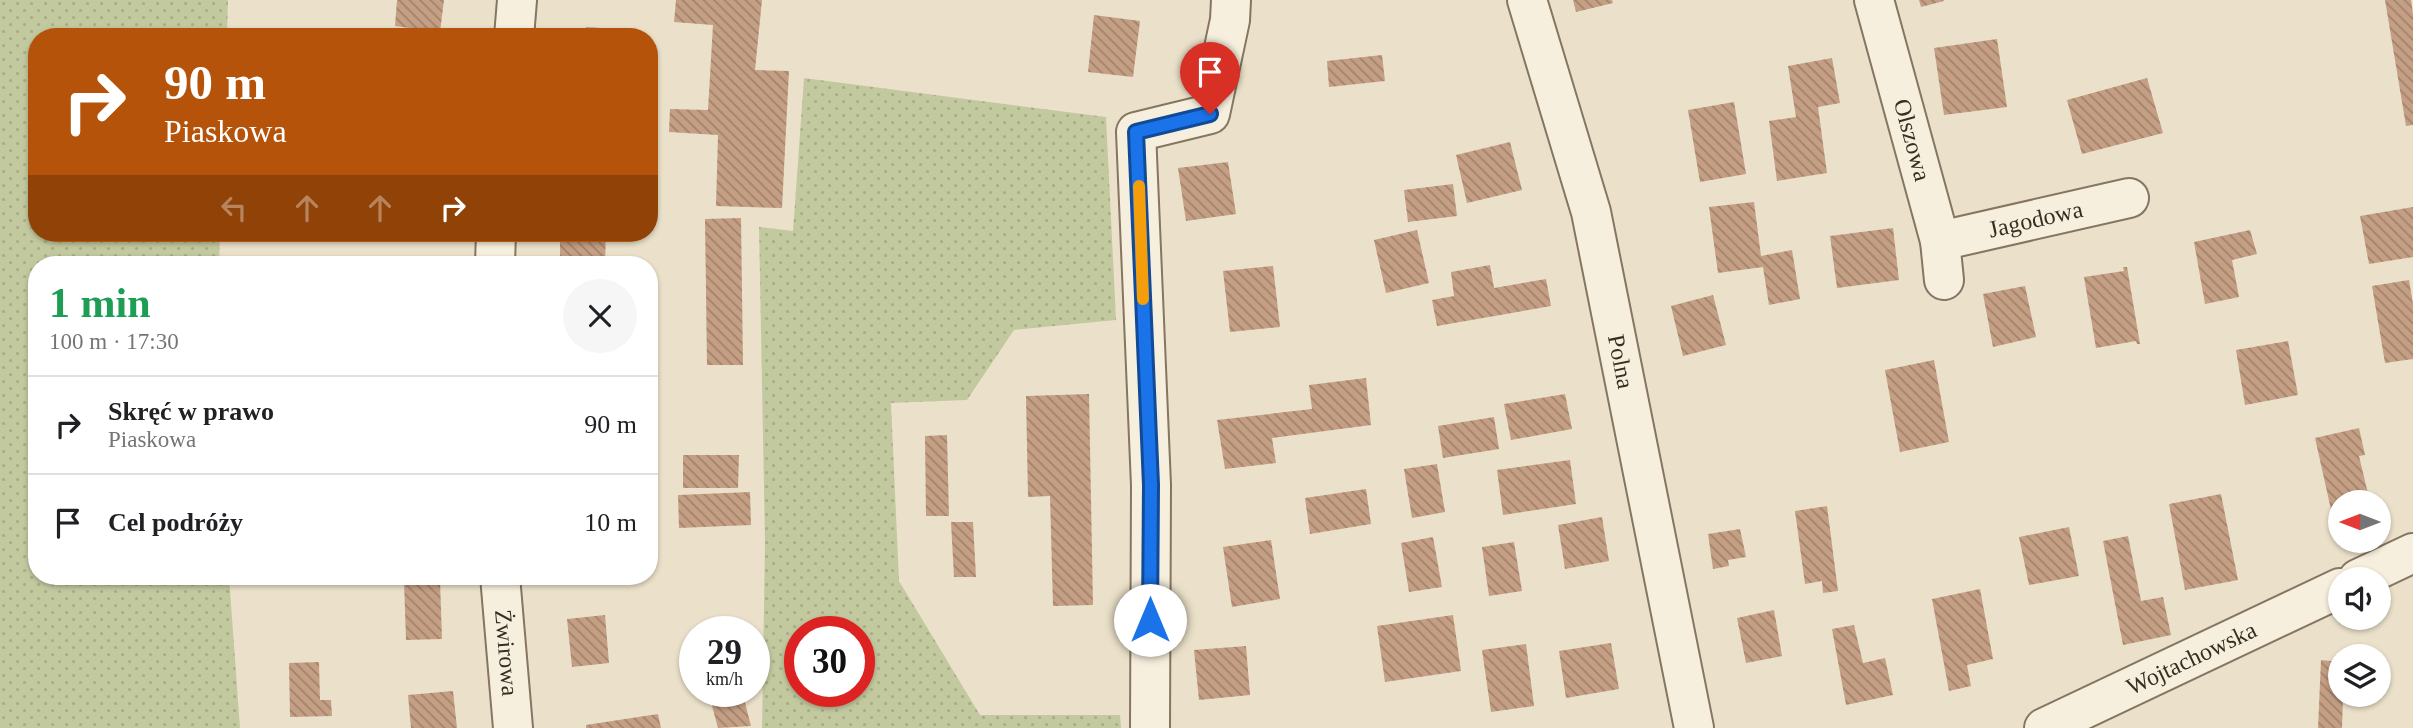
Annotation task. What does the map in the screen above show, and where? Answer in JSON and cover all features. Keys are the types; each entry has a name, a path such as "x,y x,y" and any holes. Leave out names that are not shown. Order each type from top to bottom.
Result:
{"street":[{"path":"515,28 517,0"},
{"path":"1150,728 1151,485 1136,132 1210,114 1230,20 1231,0"},
{"name":"Polna","path":"1527,0 1591,212 1694,728"},
{"name":"Olszowa","path":"1874,0 1940,241 1944,280"},
{"name":"Jagodowa","path":"1940,241 2129,198"},
{"path":"2384,567 2413,554"},
{"name":"Żwirowa","path":"501,585 513,728"},
{"name":"Wojtachowska","path":"2043,728 2328,594"}],"green space":[{"path":"0,0 228,0 227,28 28,28 28,242 220,242 219,256 28,256 28,585 230,585 240,728 0,728"},
{"path":"804,78 1106,117 1116,320 1014,330 967,400 891,403 899,581 980,715 1120,715 1121,728 762,728 762,707 770,707 770,616 764,616 765,542 759,227 793,231"}],"building":[{"path":"397,0 444,0 440,28 395,26"},
{"path":"676,0 762,0 755,70 789,71 782,208 716,206 718,135 669,132 670,109 708,110 713,25 674,22"},
{"path":"1573,0 1612,0 1613,3 1576,12"},
{"path":"1919,0 1943,0 1944,1 1921,7"},
{"path":"2385,0 2411,0 2413,125 2406,126"},
{"path":"1094,15 1140,21 1133,77 1088,72"},
{"path":"1997,39 2007,107 1944,115 1934,48"},
{"path":"1382,55 1385,81 1329,87 1327,61"},
{"path":"1832,58 1840,103 1818,107 1827,173 1777,181 1769,121 1796,117 1788,66"},
{"path":"2147,78 2163,133 2082,154 2067,100"},
{"path":"1734,102 1746,174 1700,182 1688,110"},
{"path":"1510,142 1522,190 1467,203 1456,155"},
{"path":"1228,162 1236,214 1186,221 1178,168"},
{"path":"1453,184 1457,216 1408,222 1404,190"},
{"path":"1754,202 1761,256 1792,250 1800,299 1769,305 1763,267 1718,273 1709,207"},
{"path":"2413,207 2413,257 2369,264 2360,216"},
{"path":"741,218 743,365 707,365 705,219"},
{"path":"1893,228 1899,280 1837,288 1830,236"},
{"path":"1417,230 1429,283 1386,293 1374,240"},
{"path":"2250,230 2257,254 2232,260 2239,297 2205,304 2194,242"},
{"path":"560,242 606,242 605,256 560,256"},
{"path":"1490,265 1494,288 1546,279 1551,306 1437,326 1432,300 1454,296 1451,272"},
{"path":"1273,266 1280,327 1230,332 1223,271"},
{"path":"2123,267 2127,267 2140,344 2136,341 2096,348 2084,277 2124,271"},
{"path":"2409,280 2413,304 2413,359 2385,363 2372,286"},
{"path":"2025,286 2036,337 1993,347 1983,294"},
{"path":"1713,295 1726,345 1683,356 1671,306"},
{"path":"2288,341 2298,395 2245,405 2236,350"},
{"path":"1934,360 1949,442 1900,452 1885,370"},
{"path":"1366,378 1371,425 1272,438 1276,463 1225,469 1217,420 1312,409 1309,385"},
{"path":"1089,394 1093,605 1053,606 1050,496 1028,497 1026,396"},
{"path":"1565,394 1572,429 1511,440 1504,404"},
{"path":"1494,417 1499,449 1443,458 1438,426"},
{"path":"2359,428 2365,455 2359,456 2367,490 2328,490 2328,496 2315,438"},
{"path":"947,435 949,516 926,516 925,436"},
{"path":"683,455 739,455 738,488 683,488"},
{"path":"1570,460 1576,504 1503,515 1497,470"},
{"path":"1437,464 1445,512 1412,518 1404,469"},
{"path":"1366,489 1371,524 1310,534 1305,498"},
{"path":"750,492 751,525 679,528 678,495"},
{"path":"2221,494 2238,580 2185,590 2169,504"},
{"path":"1827,506 1838,591 1823,593 1822,581 1805,584 1795,511"},
{"path":"1602,517 1609,561 1565,569 1558,525"},
{"path":"951,522 973,522 976,577 954,577"},
{"path":"2069,527 2079,576 2029,585 2019,537"},
{"path":"1740,529 1746,557 1728,560 1729,566 1713,569 1708,534"},
{"path":"2128,536 2141,601 2163,597 2171,635 2123,645 2103,541"},
{"path":"1433,537 1442,587 1409,592 1401,543"},
{"path":"1271,540 1280,599 1232,607 1223,547"},
{"path":"1514,542 1522,591 1489,596 1482,547"},
{"path":"404,585 440,585 442,639 406,640"},
{"path":"1980,589 1993,659 1967,665 1971,686 1949,691 1932,599"},
{"path":"1774,610 1782,656 1746,663 1737,618"},
{"path":"605,615 609,663 572,667 567,619"},
{"path":"1453,615 1461,671 1385,682 1377,626"},
{"path":"1854,625 1863,663 1885,658 1893,695 1846,705 1832,629"},
{"path":"1611,643 1619,689 1566,698 1559,651"},
{"path":"1526,644 1534,706 1491,712 1482,650"},
{"path":"1246,646 1250,695 1199,700 1194,650"},
{"path":"2321,660 2328,661 2328,707 2343,707 2342,728 2318,728"},
{"path":"319,662 320,700 331,700 332,716 290,717 289,663"},
{"path":"453,691 457,728 411,728 408,695"},
{"path":"712,707 746,707 751,726 718,728"},
{"path":"658,714 661,728 586,728 586,725"}],"slow traffic":[{"path":"1139,186 1143,299"}],"route":[{"path":"1150,620 1151,485 1136,132 1210,114"}]}
